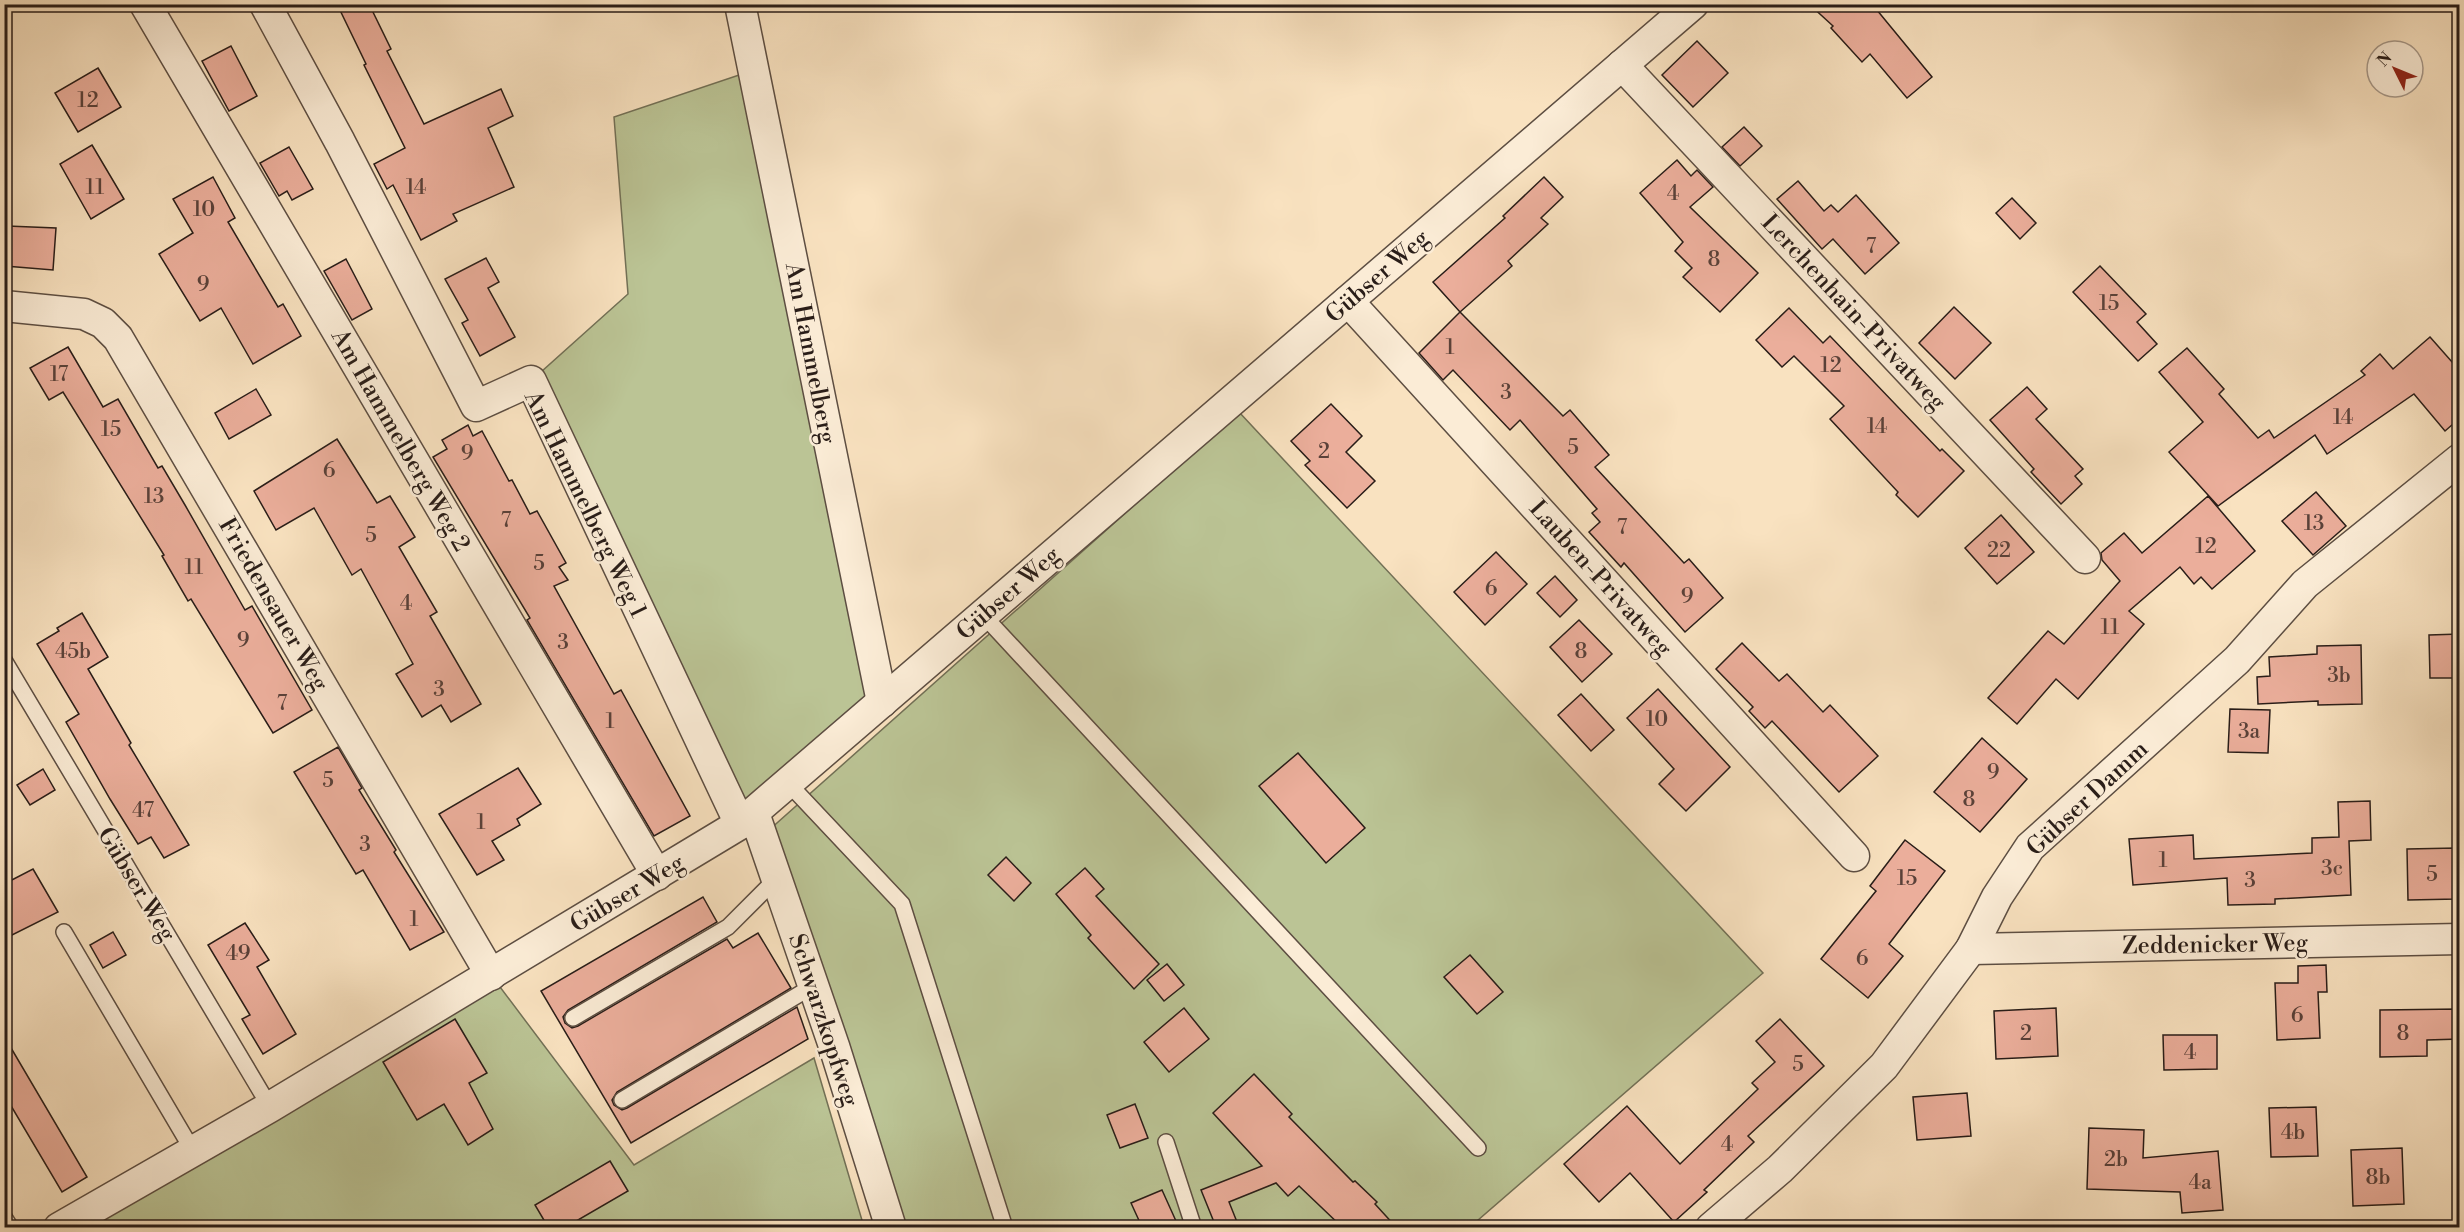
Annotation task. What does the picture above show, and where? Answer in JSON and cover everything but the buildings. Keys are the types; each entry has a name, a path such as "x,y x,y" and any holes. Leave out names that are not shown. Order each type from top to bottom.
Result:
{"street":[{"name":"Am Hammelberg Weg 2","path":"145,4 657,875"},
{"name":"Am Hammelberg Weg 1","path":"265,4 340,142 476,406 531,381 747,818"},
{"name":"Am Hammelberg","path":"740,4 882,702"},
{"name":"Gübser Weg","path":"60,1227 270,1107 657,875 747,818 1693,4"},
{"name":"Lerchenhain-Privatweg","path":"1622,65 2085,558"},
{"name":"Lauben-Privatweg","path":"1348,301 1854,856"},
{"name":"Friedensauer Weg","path":"4,306 84,314 103,323 118,338 491,975"},
{"name":"Gübser Damm","path":"1711,1227 1780,1169 1884,1066 1971,950 1997,897 2030,847 2237,660 2305,584 2460,459"},
{"name":"Schwarzkopfweg","path":"747,818 776,879 891,1227"},
{"name":"Zeddenicker Weg","path":"1971,950 2460,939"}],"lane":[{"path":"983,615 1478,1148"},
{"name":"Gübser Weg","path":"4,660 270,1107"},
{"path":"788,783 902,904 1005,1227"},
{"path":"573,1018 728,927 776,879"},
{"path":"64,932 193,1152"},
{"path":"622,1100 813,986"},
{"path":"1166,1142 1194,1227"},
{"path":"4,1217 11,1227"}],"green space":[{"path":"754,70 882,702 740,824 531,381 628,294 614,117"},
{"path":"1239,412 1763,973 1470,1227 905,1227 768,831"},
{"path":"491,975 634,1165 814,1058 864,1227 59,1228"}]}
